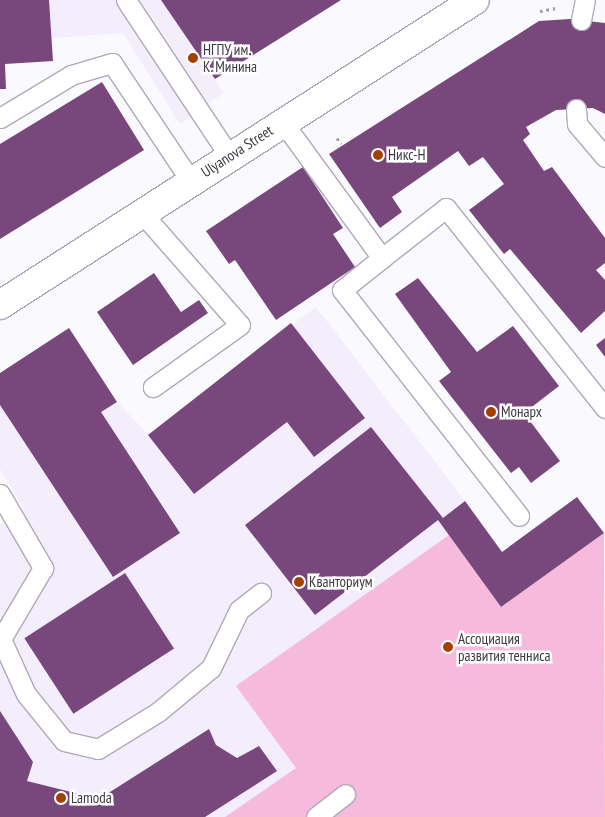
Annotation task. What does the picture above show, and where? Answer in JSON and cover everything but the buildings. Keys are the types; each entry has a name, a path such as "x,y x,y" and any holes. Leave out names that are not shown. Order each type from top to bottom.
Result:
{"street":[{"name":"Ulyanova Street","path":"0,305 190,180 230,157 282,121 475,0"}],"lane":[{"path":"126,0 230,157"},
{"path":"582,20 585,0"},
{"path":"0,118 71,75 112,63 190,180"},
{"path":"576,109 577,124 605,157"},
{"path":"282,121 382,258"},
{"path":"519,516 342,290 446,208 605,408"},
{"path":"141,212 240,325 153,387"},
{"path":"0,494 43,568 1,639 26,694 64,740 98,749 158,712 211,668 240,610 261,593"},
{"path":"316,817 345,794"}],"path":[{"path":"337,138 342,144"}],"shaded area":[{"name":"НГПУ им. К. Минина","path":"49,0 341,0 215,79 223,93 180,124 123,33 51,38"},
{"path":"316,307 465,501 439,521 449,535 237,686 296,768 225,817 0,817 0,524 24,509 0,469 0,373 69,328 117,402 148,434"},
{"name":"Ассоциация развития тенниса","path":"604,533 605,817 225,817 296,768 236,686 449,535 501,607"}],"place":[{"name":"НГПУ им. К. Минина","path":"193,58"},
{"name":"Никс-Н","path":"378,155"},
{"name":"Монарх","path":"491,412"},
{"name":"Кванториум","path":"299,582"},
{"name":"Ассоциация развития тенниса","path":"448,647"},
{"name":"Lamoda","path":"61,798"}]}
